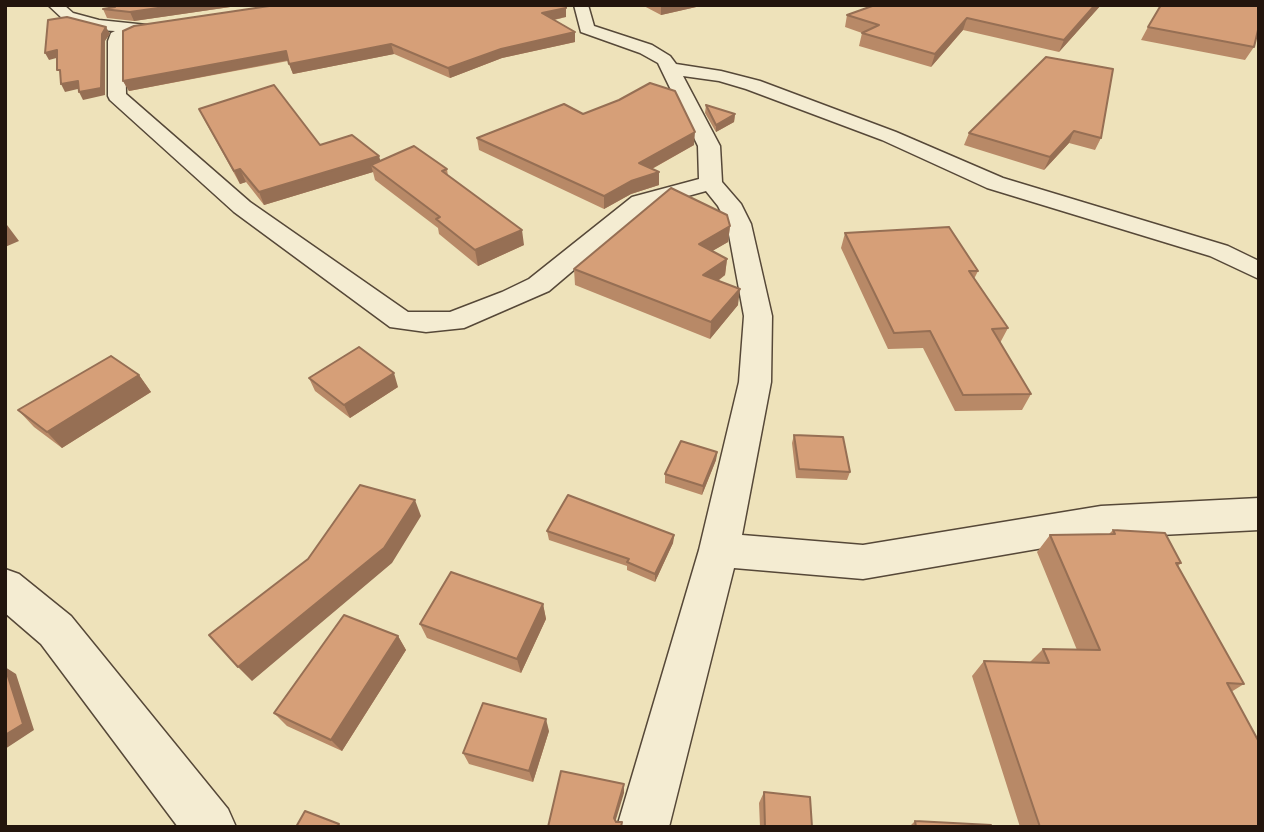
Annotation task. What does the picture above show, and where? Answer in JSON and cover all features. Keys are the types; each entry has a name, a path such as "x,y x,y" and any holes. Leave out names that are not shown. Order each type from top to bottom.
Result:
{"street":[{"path":"55,5 68,16 86,22 144,28 117,36 117,96 242,207 400,320 426,323 454,321 512,298 538,285 640,202 665,193 710,183"},
{"path":"581,6 587,29 646,49 664,60 670,69 709,146 710,183 729,204 739,224 758,317 755,382 719,550 643,827"},
{"path":"670,69 721,76 753,85 890,136 995,183 1219,251 1259,271"},
{"path":"719,550 863,562 1101,522 1259,514"},
{"path":"5,587 56,630 210,827"}],"building":[{"path":"115,5 179,5 130,12 103,9"},
{"path":"276,5 566,5 566,8 542,13 575,32 501,49 448,68 391,44 289,64 286,51 123,81 123,31 134,26"},
{"path":"875,5 1095,5 1064,40 967,18 935,54 862,33 879,25 847,15"},
{"path":"1161,5 1259,5 1259,30 1254,47 1148,27"},
{"path":"67,17 106,27 102,34 101,88 79,92 78,81 61,84 60,70 57,70 57,50 45,53 48,20"},
{"path":"1046,57 1113,69 1101,138 1074,131 1050,157 969,133"},
{"path":"650,83 675,91 695,132 639,163 659,172 631,181 604,196 477,138 564,104 583,114 619,100"},
{"path":"274,85 320,145 352,135 379,156 259,192 240,169 234,171 199,109"},
{"path":"706,105 735,114 716,125"},
{"path":"414,146 447,169 442,171 522,230 475,250 436,219 440,217 371,165"},
{"path":"671,188 727,215 730,226 699,244 727,259 703,275 740,289 711,322 574,269"},
{"path":"949,227 978,271 969,271 1008,328 992,329 1031,394 963,395 930,331 894,333 845,233"},
{"path":"359,347 394,373 344,405 309,378"},
{"path":"111,356 139,375 47,432 18,410"},
{"path":"794,435 843,437 850,472 799,469"},
{"path":"681,441 717,452 703,486 665,474"},
{"path":"360,485 415,500 384,548 238,667 209,635 308,559"},
{"path":"568,495 674,535 655,574 627,562 629,559 547,531"},
{"path":"1113,530 1165,533 1181,563 1176,563 1244,684 1227,683 1259,742 1259,827 1040,827 984,661 1049,663 1043,649 1100,650 1050,535 1115,534"},
{"path":"451,572 543,604 517,659 420,624"},
{"path":"344,615 398,636 331,740 274,713"},
{"path":"5,667 23,724 5,735"},
{"path":"483,703 546,719 529,771 463,753"},
{"path":"561,771 624,784 614,818 616,822 622,822 621,827 548,827"},
{"path":"764,792 810,797 812,827 765,827"},
{"path":"305,811 339,824 337,827 296,827"},
{"path":"915,821 991,825 991,827 916,827"}]}
